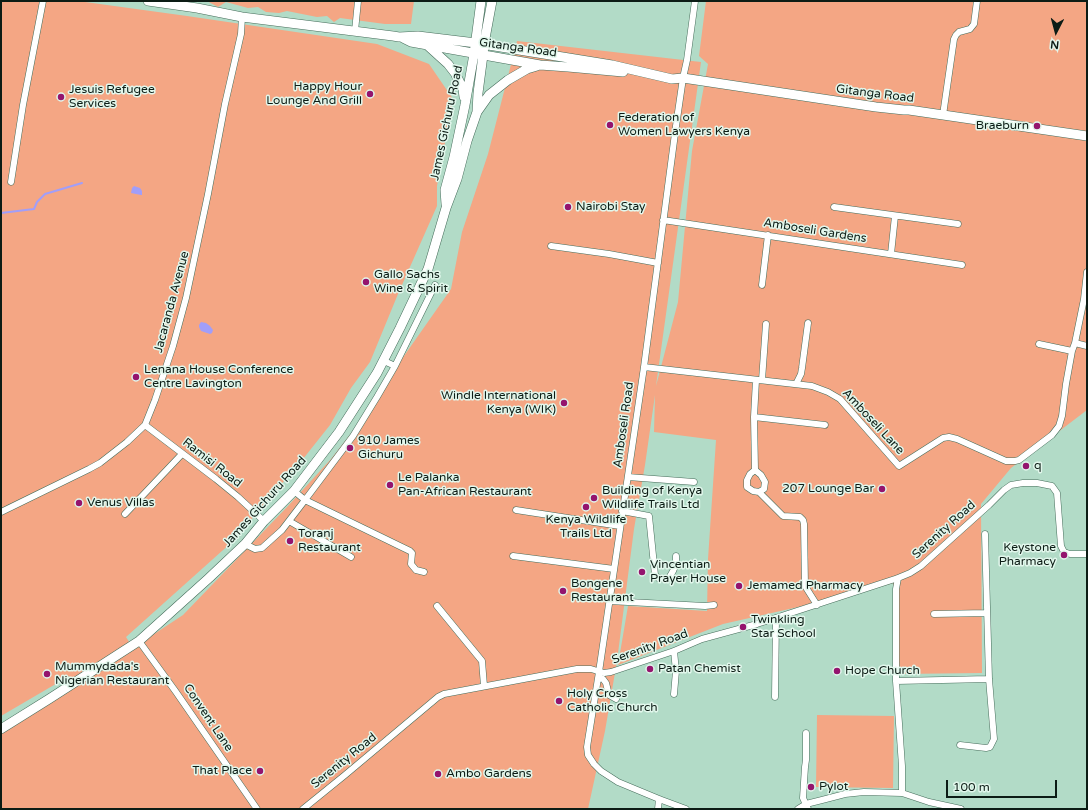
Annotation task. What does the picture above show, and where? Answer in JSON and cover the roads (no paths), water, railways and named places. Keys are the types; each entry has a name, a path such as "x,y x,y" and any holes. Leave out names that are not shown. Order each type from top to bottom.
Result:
{"main road":[{"name":"Gitanga Road","path":"148,1 197,8 242,17 399,37 418,36 480,43 612,65 672,79 683,78 876,107 1087,136"},
{"path":"480,43 481,1"},
{"path":"480,43 492,1"},
{"name":"Gitanga Road","path":"399,37 411,42 540,66 568,67 659,76"},
{"name":"James Gichuru Road","path":"1,729 139,641 209,578 244,544 264,521 294,491 339,432 384,361 428,269 477,112 480,43"},
{"path":"426,44 448,64 455,73 463,89 465,105"},
{"name":"James Gichuru Road","path":"446,208 444,190 454,157 465,105 479,54"},
{"path":"477,112 489,95 508,80 531,67 540,66"}],"street":[{"path":"11,182 42,1"},
{"path":"356,31 358,1"},
{"name":"Amboseli Road","path":"686,809 618,782 601,771 588,755 588,738 599,675 644,367 683,78 695,1"},
{"path":"943,115 954,39 959,32 970,29 974,24 977,1"},
{"name":"Jacaranda Avenue","path":"1,512 100,463 127,442 144,425 155,400 174,346 186,298 225,104 241,34 242,17"},
{"path":"834,207 958,224"},
{"path":"891,254 896,216"},
{"name":"Amboseli Gardens","path":"664,220 962,265"},
{"path":"762,285 768,235"},
{"path":"551,246 658,263"},
{"path":"1039,344 1072,351 1084,299 1087,272"},
{"path":"244,544 252,549 258,550 262,548 270,542 290,521 298,508 306,500 363,421 395,366 435,285"},
{"path":"796,384 801,374 808,323"},
{"path":"759,492 764,489 765,482 761,475 755,470 754,417 766,324"},
{"path":"1074,343 1087,346"},
{"name":"Amboseli Lane","path":"644,367 812,386 828,392 840,399 899,466 944,438 949,437 956,438 1010,462 1019,460 1052,435 1059,426 1062,416 1072,351"},
{"path":"384,361 395,366"},
{"path":"352,413 363,421"},
{"path":"754,417 825,425"},
{"name":"Ramisi Road","path":"144,425 238,497 264,521"},
{"path":"125,514 182,454"},
{"path":"755,470 750,474 747,480 747,487 753,491 759,492 783,516 800,517 803,520 805,586 817,604"},
{"path":"628,477 694,482"},
{"name":"Serenity Road","path":"303,809 438,697 448,692 577,669 587,668 599,675 611,672 702,640 776,618 898,578 921,566 1011,485 1037,483 1052,486 1057,493 1061,546 1064,552 1070,554 1087,554"},
{"path":"294,491 306,500 410,551 412,553 411,564 416,570 424,572"},
{"path":"516,510 620,526"},
{"path":"622,511 649,516 655,575 658,578 669,578 676,564 676,556"},
{"path":"290,521 351,557"},
{"path":"960,745 986,748 990,747 994,739 989,679 985,534"},
{"path":"513,556 614,569"},
{"path":"898,578 896,589 896,681 902,766 902,793"},
{"path":"609,601 705,606 714,605"},
{"path":"437,606 482,661 484,686"},
{"path":"934,614 987,613"},
{"path":"775,697 776,618"},
{"name":"Convent Lane","path":"139,641 257,809"},
{"path":"674,651 676,671 674,694"},
{"path":"599,675 606,683 609,695 616,699"},
{"path":"896,681 989,679"},
{"path":"806,734 806,760 803,798 807,807"},
{"path":"798,809 845,794 864,792 902,793 929,802 961,809"},
{"path":"658,809 659,799"},
{"path":"929,802 929,809"}],"waterway":[{"path":"1,213 34,209 37,202 45,194 82,183"}],"place":[{"name":"Happy Hour Lounge And Grill","path":"370,94"},
{"name":"Jesuis Refugee Services","path":"61,97"},
{"name":"Federation of Women Lawyers Kenya","path":"610,125"},
{"name":"Braeburn","path":"1037,126"},
{"name":"Nairobi Stay","path":"568,207"},
{"name":"Gallo Sachs Wine & Spirit","path":"366,282"},
{"name":"Lenana House Conference Centre Lavington","path":"136,377"},
{"name":"Windle International Kenya (WIK)","path":"564,403"},
{"name":"910 James Gichuru","path":"350,448"},
{"name":"q","path":"1026,466"},
{"name":"Le Palanka Pan-African Restaurant","path":"390,485"},
{"name":"207 Lounge Bar","path":"882,489"},
{"name":"Building of Kenya Wildlife Trails Ltd","path":"594,498"},
{"name":"Venus Villas","path":"79,503"},
{"name":"Kenya Wildlife Trails Ltd","path":"586,507"},
{"name":"Toranj Restaurant","path":"290,541"},
{"name":"Keystone Pharmacy","path":"1064,555"},
{"name":"Vincentian Prayer House","path":"642,572"},
{"name":"Jemamed Pharmacy","path":"739,586"},
{"name":"Bongene Restaurant","path":"563,591"},
{"name":"Twinkling Star School","path":"743,627"},
{"name":"Patan Chemist","path":"650,669"},
{"name":"Hope Church","path":"837,671"},
{"name":"Mummydada's Nigerian Restaurant","path":"47,674"},
{"name":"Holy Cross Catholic Church","path":"559,701"},
{"name":"That Place","path":"260,771"},
{"name":"Ambo Gardens","path":"438,774"},
{"name":"Pylot","path":"811,787"}]}
